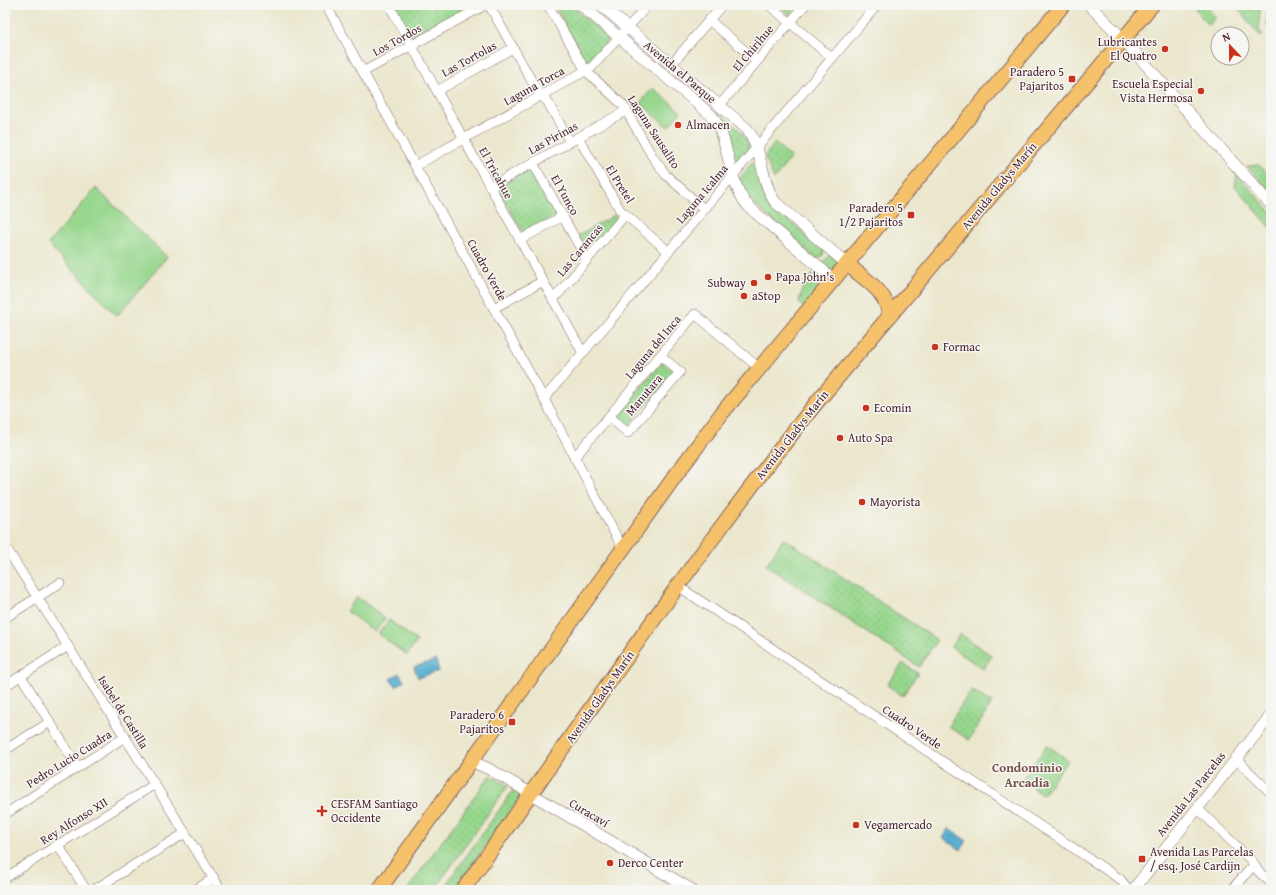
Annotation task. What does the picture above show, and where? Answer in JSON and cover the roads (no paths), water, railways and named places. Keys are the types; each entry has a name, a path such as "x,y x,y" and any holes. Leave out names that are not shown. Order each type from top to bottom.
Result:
{"main road":[{"path":"379,890 699,444 759,368 1063,5"},
{"name":"Avenida Gladys Marín","path":"463,890 678,586 765,468 889,316 1152,5"},
{"path":"846,264 882,294 889,306 889,316"}],"street":[{"name":"Cuadro Verde","path":"326,5 544,399 623,549"},
{"name":"El Tricahue","path":"389,5 583,353"},
{"name":"Los Tordos","path":"363,72 485,5"},
{"name":"El Pretel","path":"489,5 541,96 574,140 617,206 625,215 669,252"},
{"name":"Laguna Sausalito","path":"548,5 586,71 619,100 628,110 662,170 704,210"},
{"name":"Avenida el Parque","path":"581,5 713,118 720,132 732,176 739,193 750,208 834,279"},
{"name":"Avenida el Parque","path":"601,5 749,132 756,149 767,189 775,202 846,264"},
{"name":"Laguna Torca","path":"415,166 586,71 597,62 620,38 648,5"},
{"path":"671,65 722,5"},
{"path":"769,5 832,58"},
{"name":"El Chirihue","path":"719,106 805,5"},
{"name":"Laguna Icalma","path":"544,399 877,5"},
{"path":"1089,5 1123,39 1271,205"},
{"path":"709,20 757,61"},
{"name":"Las Tortolas","path":"437,91 513,48"},
{"name":"Las Pirinas","path":"490,187 628,110"},
{"name":"El Yunco","path":"533,163 587,260"},
{"name":"Las Carancas","path":"553,300 625,215"},
{"path":"520,240 563,216"},
{"path":"494,308 543,281"},
{"name":"Laguna del Inca","path":"574,458 695,314 759,368"},
{"name":"Manutara","path":"609,417 628,433 680,372 661,356"},
{"name":"Isabel de Castilla","path":"6,550 221,890"},
{"path":"5,618 60,583"},
{"name":"Cuadro Verde","path":"678,586 1120,879 1129,890"},
{"path":"5,686 68,646"},
{"path":"21,676 78,768"},
{"name":"Avenida Las Parcelas","path":"1133,890 1235,758 1271,715"},
{"path":"5,750 50,722"},
{"name":"Pedro Lucio Cuadra","path":"5,814 125,738"},
{"path":"1235,758 1271,793"},
{"name":"Curacaví","path":"471,761 489,769 692,890"},
{"name":"Rey Alfonso XII","path":"5,878 155,784"},
{"path":"1197,808 1271,884"},
{"path":"94,890 185,833"},
{"path":"58,845 86,890"},
{"path":"1231,890 1254,865"},
{"path":"195,890 214,878"}],"water":[{"path":"436,660 439,671 418,678 414,667"},
{"path":"399,673 404,681 396,687 390,679"},
{"path":"949,828 967,841 961,850 943,838"}],"place":[{"name":"Lubricantes El Quatro","path":"1165,49"},
{"name":"Paradero 5 Pajaritos","path":"1072,79"},
{"name":"Escuela Especial Vista Hermosa","path":"1201,91"},
{"name":"Almacen","path":"678,125"},
{"name":"Paradero 5 1/2 Pajaritos","path":"911,215"},
{"name":"Papa John's","path":"768,277"},
{"name":"Subway","path":"754,283"},
{"name":"aStop","path":"744,296"},
{"name":"Formac","path":"935,347"},
{"name":"Ecomin","path":"866,408"},
{"name":"Auto Spa","path":"840,438"},
{"name":"Mayorista","path":"862,502"},
{"name":"Paradero 6 Pajaritos","path":"512,722"},
{"name":"CESFAM Santiago Occidente","path":"322,811"},
{"name":"Vegamercado","path":"856,825"},
{"name":"Avenida Las Parcelas / esq. José Cardijn","path":"1142,859"},
{"name":"Derco Center","path":"610,863"}],"district":[{"name":"Condominio Arcadia","path":"1027,774"}]}
